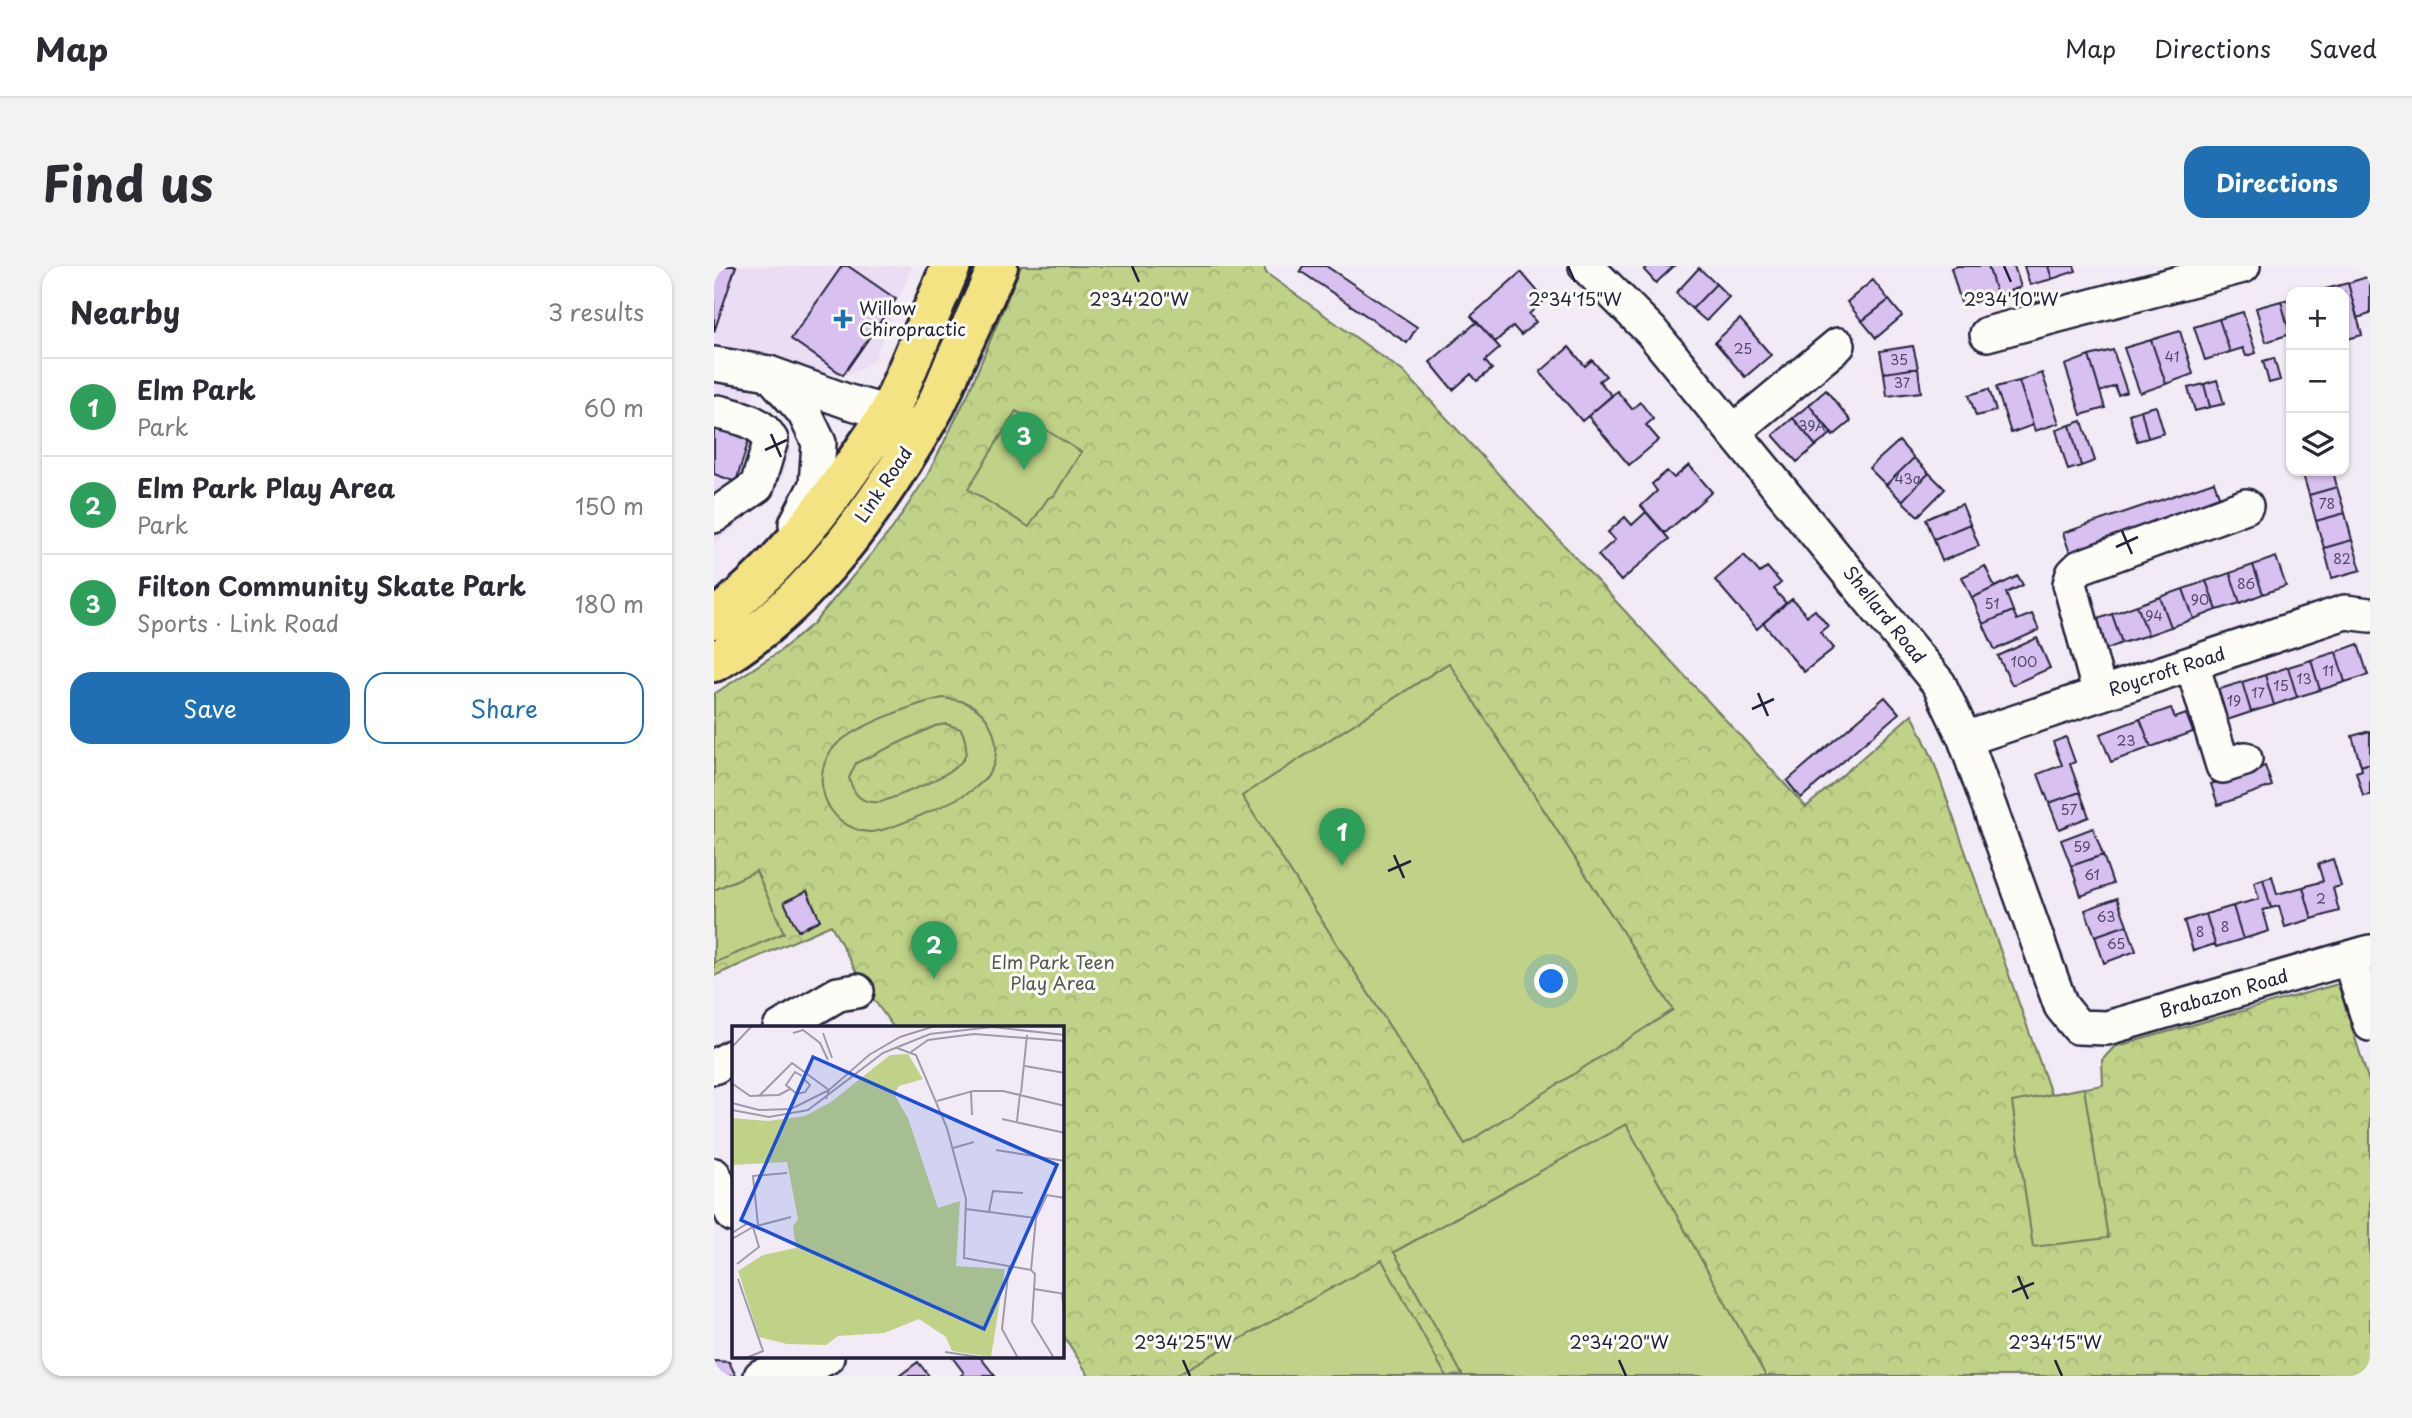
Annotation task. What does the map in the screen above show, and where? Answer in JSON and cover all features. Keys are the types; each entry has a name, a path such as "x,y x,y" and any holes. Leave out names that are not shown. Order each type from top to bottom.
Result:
{"main road":[{"path":"892,474 889,413 951,266"},
{"name":"Link Road","path":"714,662 736,650 778,617 816,579 866,514 933,410 998,266"},
{"name":"Link Road","path":"714,619 760,579 808,526 889,413"}],"street":[{"name":"Shellard Road","path":"1587,266 1651,331 1939,684 1965,739 2062,1006 2078,1027"},
{"path":"1987,334 2243,266"},
{"path":"1734,431 1838,345"},
{"path":"714,364 769,373 849,402 889,413"},
{"path":"760,579 794,527 816,485 819,443 804,411 769,373"},
{"path":"714,516 757,486 771,440 766,431 752,422 718,412"},
{"path":"2100,694 2070,584 2073,574 2080,567 2246,506"},
{"name":"Roycroft Road","path":"1965,739 2346,612 2370,615"},
{"path":"2192,664 2223,766 2245,759"},
{"path":"2359,955 2370,1024"},
{"name":"Brabazon Road","path":"2078,1027 2107,1028 2359,955"},
{"path":"783,1026 838,994 857,991"},
{"path":"714,1067 732,1057"},
{"path":"714,1175 732,1213"},
{"path":"761,1376 785,1369 794,1376"}],"shaded area":[{"path":"714,266 912,266 874,360 851,374 814,373 774,358 747,406 775,426 791,450 777,491 714,544"}],"green space":[{"name":"Elm Park Teen Play Area","path":"1021,266 1264,266 1266,273 1405,373 1806,807 1912,714 1932,757 2051,1094 2103,1085 2102,1060 2114,1047 2338,984 2370,1085 2370,1376 1089,1376 1064,1336 1064,1026 893,1026 864,986 831,925 714,976 714,694 780,651 814,623 892,529 927,476 968,394"},
{"path":"1016,411 1081,452 1054,496 1048,498 1029,527 968,489"},
{"path":"1449,663 1673,1010 1465,1144 1242,796"},
{"path":"943,698 964,702 982,713 993,731 995,741 994,762 988,775 962,796 920,816 878,831 869,832 854,828 841,821 831,810 822,784 828,756 837,744 887,716","holes":["946,724 961,729 966,742 965,756 941,777 881,802 864,800 853,790 849,778 856,763 935,726"]},
{"path":"756,871 784,933 714,963 714,890"},
{"path":"2084,1088 2108,1238 2033,1247 2012,1102"},
{"path":"1626,1124 1766,1376 1463,1376 1394,1252"},
{"path":"1382,1260 1446,1376 1174,1376"}],"building":[{"path":"714,266 736,266 714,332"},
{"name":"Willow Chiropractic","path":"842,266 848,266 896,299 843,375 791,339"},
{"path":"1303,266 1326,266 1417,327 1407,343 1300,271"},
{"path":"1648,266 1674,266 1656,283 1644,270"},
{"path":"1988,266 1997,295 1962,306 1951,268"},
{"path":"1988,266 2014,266 2021,287 1997,295"},
{"path":"2024,266 2048,266 2052,279 2030,285"},
{"path":"2048,266 2074,266 2076,271 2052,279"},
{"path":"1699,268 1716,284 1692,309 1676,293"},
{"path":"1521,272 1545,300 1529,314 1536,322 1521,335 1513,326 1495,342 1471,316"},
{"path":"2370,276 2370,314 2357,318 2348,283"},
{"path":"1873,280 1889,300 1862,321 1847,302"},
{"path":"2348,283 2362,335 2349,339 2349,287 2333,287"},
{"path":"1716,284 1729,297 1706,321 1692,309"},
{"path":"1889,300 1902,316 1876,338 1862,321"},
{"path":"2286,300 2286,320 2281,301"},
{"path":"2281,301 2286,319 2286,335 2266,342 2256,308"},
{"path":"2243,312 2256,353 2246,356 2243,348 2230,352 2219,319"},
{"path":"1740,319 1771,355 1745,377 1715,342"},
{"path":"2219,319 2230,352 2205,360 2194,327"},
{"path":"1477,322 1500,348 1485,361 1492,369 1477,381 1471,374 1453,390 1430,362"},
{"path":"2180,331 2193,374 2166,384 2151,340"},
{"path":"2151,340 2166,384 2140,393 2124,348"},
{"path":"1913,346 1918,368 1884,373 1880,351"},
{"path":"1569,347 1585,366 1592,360 1606,376 1599,381 1612,396 1582,421 1540,372"},
{"path":"2113,350 2127,392 2118,395 2115,386 2100,392 2089,356"},
{"path":"2089,356 2105,408 2081,415 2065,365"},
{"path":"2274,358 2280,380 2269,383 2263,361"},
{"path":"1918,368 1921,392 1887,396 1884,373"},
{"path":"2042,373 2059,423 2035,431 2019,381"},
{"path":"2217,380 2224,404 2210,407 2204,384"},
{"path":"2019,381 2033,425 2011,433 1996,387"},
{"path":"2204,384 2210,407 2195,411 2188,388"},
{"path":"1989,389 1996,411 1976,416 1969,395"},
{"path":"1826,390 1851,421 1833,436 1809,405"},
{"path":"1617,391 1632,409 1640,402 1653,419 1646,425 1659,440 1629,465 1588,416"},
{"path":"1809,405 1832,433 1816,446 1793,418"},
{"path":"2156,406 2164,433 2148,438 2141,410"},
{"path":"2141,410 2148,438 2137,441 2129,414"},
{"path":"1793,418 1816,446 1797,462 1773,435"},
{"path":"2082,421 2095,461 2081,466 2070,425"},
{"path":"714,424 750,436 736,482 714,474"},
{"path":"2070,425 2081,466 2068,470 2056,430"},
{"path":"1899,441 1914,458 1886,485 1869,468"},
{"path":"1914,458 1929,473 1902,501 1886,485"},
{"path":"1689,465 1712,492 1665,533 1641,506 1657,491 1652,484 1667,471 1674,478"},
{"path":"1929,473 1945,489 1918,516 1902,501"},
{"path":"2303,476 2334,476 2337,487 2309,495"},
{"path":"2214,482 2221,502 2070,553 2063,533"},
{"path":"2337,487 2345,513 2316,521 2309,495"},
{"path":"1962,504 1970,524 1934,539 1926,519"},
{"path":"1646,512 1669,539 1621,581 1598,555 1615,540 1608,532 1625,517 1632,525"},
{"path":"2345,513 2352,540 2324,548 2316,521"},
{"path":"1970,524 1979,546 1942,561 1934,539"},
{"path":"2352,540 2361,570 2332,578 2324,548"},
{"path":"1744,555 1760,573 1767,567 1781,583 1774,589 1786,603 1757,629 1715,580"},
{"path":"2276,557 2286,586 2263,594 2253,565"},
{"path":"2253,565 2263,594 2240,603 2230,573"},
{"path":"1985,566 1995,587 1972,598 1962,577"},
{"path":"2230,573 2240,603 2217,610 2206,581"},
{"path":"2018,576 2023,585 2006,593 2013,611 1983,624 1972,598"},
{"path":"2206,581 2217,610 2194,619 2183,589"},
{"path":"2183,589 2194,619 2171,627 2160,597"},
{"path":"2160,597 2171,627 2148,635 2137,605"},
{"path":"1792,599 1807,616 1815,610 1828,626 1820,632 1834,648 1804,672 1763,623"},
{"path":"2137,605 2148,635 2122,643 2112,614"},
{"path":"2013,611 2017,620 2032,614 2039,630 1995,650 1983,624"},
{"path":"2112,614 2122,643 2099,652 2089,622"},
{"path":"2037,638 2050,668 2012,685 1998,656"},
{"path":"2358,644 2368,675 2345,682 2336,652"},
{"path":"2336,652 2345,682 2320,690 2311,660"},
{"path":"2311,660 2320,690 2297,697 2288,667"},
{"path":"2288,667 2297,697 2274,705 2265,675"},
{"path":"2265,675 2274,705 2251,712 2242,682"},
{"path":"2242,682 2251,712 2227,720 2217,690"},
{"path":"1885,697 1899,713 1801,798 1787,781"},
{"path":"2171,708 2175,718 2186,714 2193,732 2151,747 2140,719"},
{"path":"2140,719 2151,747 2111,762 2100,734"},
{"path":"2370,731 2370,763 2361,766 2352,736"},
{"path":"2066,737 2075,762 2070,764 2080,792 2049,803 2038,774 2062,765 2053,742"},
{"path":"2370,763 2370,795 2363,796 2356,772 2362,770 2361,766"},
{"path":"2265,766 2272,786 2218,805 2211,784"},
{"path":"2080,792 2089,817 2059,829 2049,803"},
{"path":"2093,828 2103,855 2071,866 2061,840"},
{"path":"2103,855 2113,884 2081,896 2071,866"},
{"path":"2333,859 2341,886 2333,888 2339,911 2312,919 2303,887 2323,881 2318,864"},
{"path":"2272,876 2277,894 2303,887 2312,919 2285,927 2279,906 2271,908 2263,879"},
{"path":"2263,879 2271,908 2263,910 2269,931 2243,939 2233,906 2259,899 2254,882"},
{"path":"807,891 820,920 798,931 784,902"},
{"path":"2117,898 2127,925 2095,936 2085,910"},
{"path":"2233,906 2243,939 2216,947 2206,914"},
{"path":"2206,914 2215,944 2193,951 2184,921"},
{"path":"2127,925 2136,951 2104,963 2095,936"},
{"path":"953,1358 981,1358 995,1376 960,1376 964,1373"},
{"path":"714,1361 729,1362 736,1376 714,1376"},
{"path":"918,1362 929,1376 899,1376"}],"place":[{"name":"Willow Chiropractic","path":"843,319"},
{"name":"Filton Community Skate Park","path":"1024,470"},
{"name":"Elm Park","path":"1342,866"},
{"name":"Elm Park Play Area","path":"934,979"}]}
